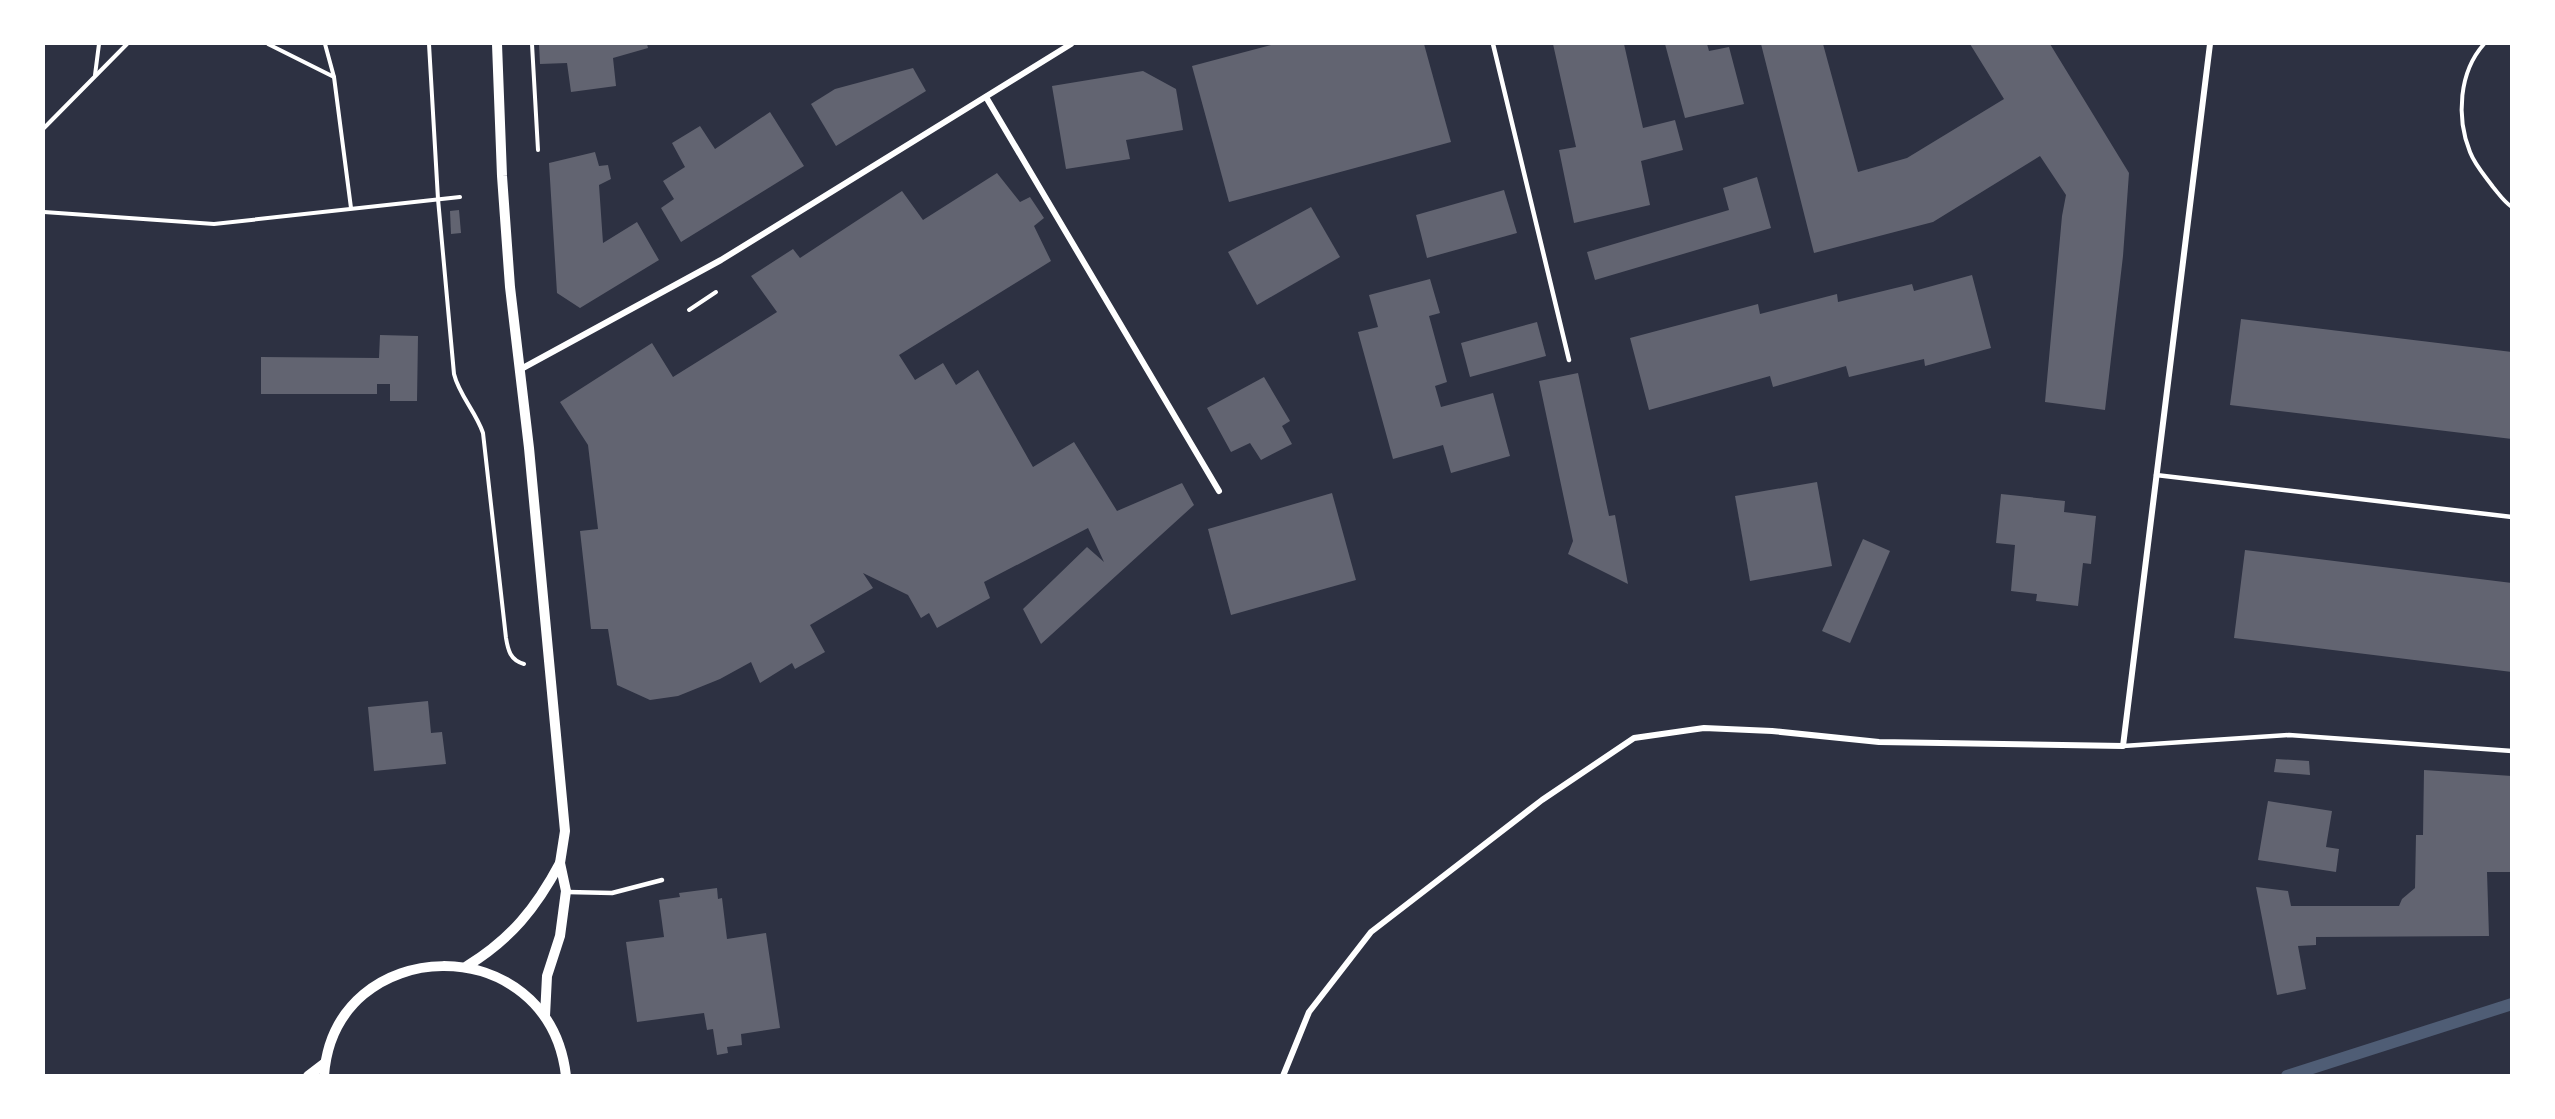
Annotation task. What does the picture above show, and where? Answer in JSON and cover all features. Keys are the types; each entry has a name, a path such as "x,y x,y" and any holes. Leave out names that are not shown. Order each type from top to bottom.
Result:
{"street":[{"path":"497,44 506,234 564,803 565,831 560,863 566,891 560,936 547,976 545,1016"},
{"path":"520,369 721,260 1071,44"},
{"path":"1283,1076 1309,1012 1371,932 1542,800 1634,738 1704,729 1773,730 1880,742 2123,746 2210,44"},
{"path":"986,97 1219,491"},
{"path":"467,966 494,950 533,909 560,863"},
{"path":"324,1076 325,1063 332,1040 343,1019 358,1001 376,986 397,974 420,967 443,964 467,966 490,973 511,984 530,998 545,1016 557,1038 566,1076"},
{"path":"308,1076 325,1063"}],"lane":[{"path":"1493,44 1569,360"},
{"path":"2156,475 2511,517"},
{"path":"2123,746 2289,735 2511,751"},
{"path":"566,891 612,893 662,880"}],"path":[{"path":"95,76 99,44"},
{"path":"44,128 127,44"},
{"path":"268,44 334,78"},
{"path":"325,44 334,78 351,208"},
{"path":"429,44 438,199 454,374 477,417 484,439 508,652 519,663 551,669"},
{"path":"532,44 538,150"},
{"path":"2484,44 2478,51 2466,78 2461,99 2462,123 2470,152 2483,174 2511,207"},
{"path":"44,212 214,224 460,197"}],"building":[{"path":"539,44 647,44 648,48 613,58 616,86 571,92 567,63 540,64"},
{"path":"1275,44 1424,44 1451,142 1229,202 1192,66"},
{"path":"1553,44 1624,44 1643,128 1675,120 1683,150 1641,161 1650,205 1574,223 1559,150 1576,147"},
{"path":"1665,44 1707,44 1709,51 1729,47 1744,104 1685,118"},
{"path":"1761,44 1823,44 1858,172 1907,158 2004,99 1970,44 2050,44 2129,173 2123,256 2105,410 2045,402 2062,216 2066,195 2040,156 1933,222 1814,253"},
{"path":"913,68 926,91 836,146 811,104 835,89"},
{"path":"1143,71 1176,89 1183,130 1126,140 1130,159 1066,169 1052,86"},
{"path":"770,112 804,166 681,242 661,208 674,199 663,181 685,167 672,143 700,126 715,149"},
{"path":"595,152 599,166 608,165 611,179 599,185 603,243 637,222 659,260 580,308 557,293 549,163"},
{"path":"997,173 1020,202 1030,197 1044,218 1034,226 1051,261 899,355 915,380 943,363 956,385 978,370 1033,467 1074,442 1117,511 1182,483 1194,505 1041,644 1023,609 1087,547 1104,562 1088,528 984,582 990,598 937,628 929,613 921,618 908,595 863,573 873,588 810,625 825,652 795,669 792,663 760,683 751,662 720,679 678,696 650,700 617,685 608,629 591,629 580,531 598,529 588,445 560,402 652,343 673,377 777,312 751,276 793,249 800,258 902,191 923,220"},
{"path":"1757,177 1771,228 1595,280 1587,252 1729,210 1723,188"},
{"path":"1504,190 1517,233 1427,258 1416,215"},
{"path":"1311,207 1340,257 1257,305 1228,252"},
{"path":"459,210 461,233 451,234 450,211"},
{"path":"1972,275 1991,348 1925,366 1924,359 1849,377 1846,366 1773,387 1770,376 1649,410 1630,338 1758,304 1760,314 1837,294 1838,302 1912,284 1914,291"},
{"path":"1430,279 1440,313 1429,316 1447,382 1435,386 1441,407 1493,393 1510,456 1451,473 1443,445 1393,459 1358,332 1378,327 1369,295"},
{"path":"2241,319 2512,352 2512,439 2230,405"},
{"path":"1537,322 1546,356 1470,377 1461,343"},
{"path":"380,335 418,336 417,401 390,401 390,384 377,384 377,394 261,394 261,357 379,358"},
{"path":"1578,373 1609,516 1615,515 1628,584 1568,554 1573,541 1539,381"},
{"path":"1264,377 1290,421 1282,426 1292,444 1261,460 1250,443 1231,452 1207,408"},
{"path":"1817,482 1832,566 1750,581 1735,496"},
{"path":"1332,493 1356,580 1231,615 1208,529"},
{"path":"2001,494 2065,501 2064,512 2096,516 2091,564 2083,563 2078,606 2036,601 2037,594 2011,591 2015,545 1996,543"},
{"path":"1863,539 1890,551 1850,643 1822,631"},
{"path":"2245,550 2512,583 2512,672 2234,638"},
{"path":"428,701 431,733 442,732 446,764 374,771 368,707"},
{"path":"2276,759 2309,761 2310,775 2274,772"},
{"path":"2424,770 2512,776 2512,872 2487,872 2489,936 2316,937 2316,945 2298,946 2306,989 2277,995 2256,887 2288,891 2291,906 2399,906 2402,899 2415,888 2416,835 2423,835"},
{"path":"2268,801 2332,811 2326,847 2339,849 2336,872 2258,860"},
{"path":"717,888 718,899 722,898 727,939 766,933 780,1028 741,1034 742,1045 727,1047 728,1053 717,1055 713,1029 707,1030 704,1013 637,1022 626,942 664,937 659,900 680,897 679,893"}],"waterway":[{"path":"2287,1076 2512,1004"}]}
